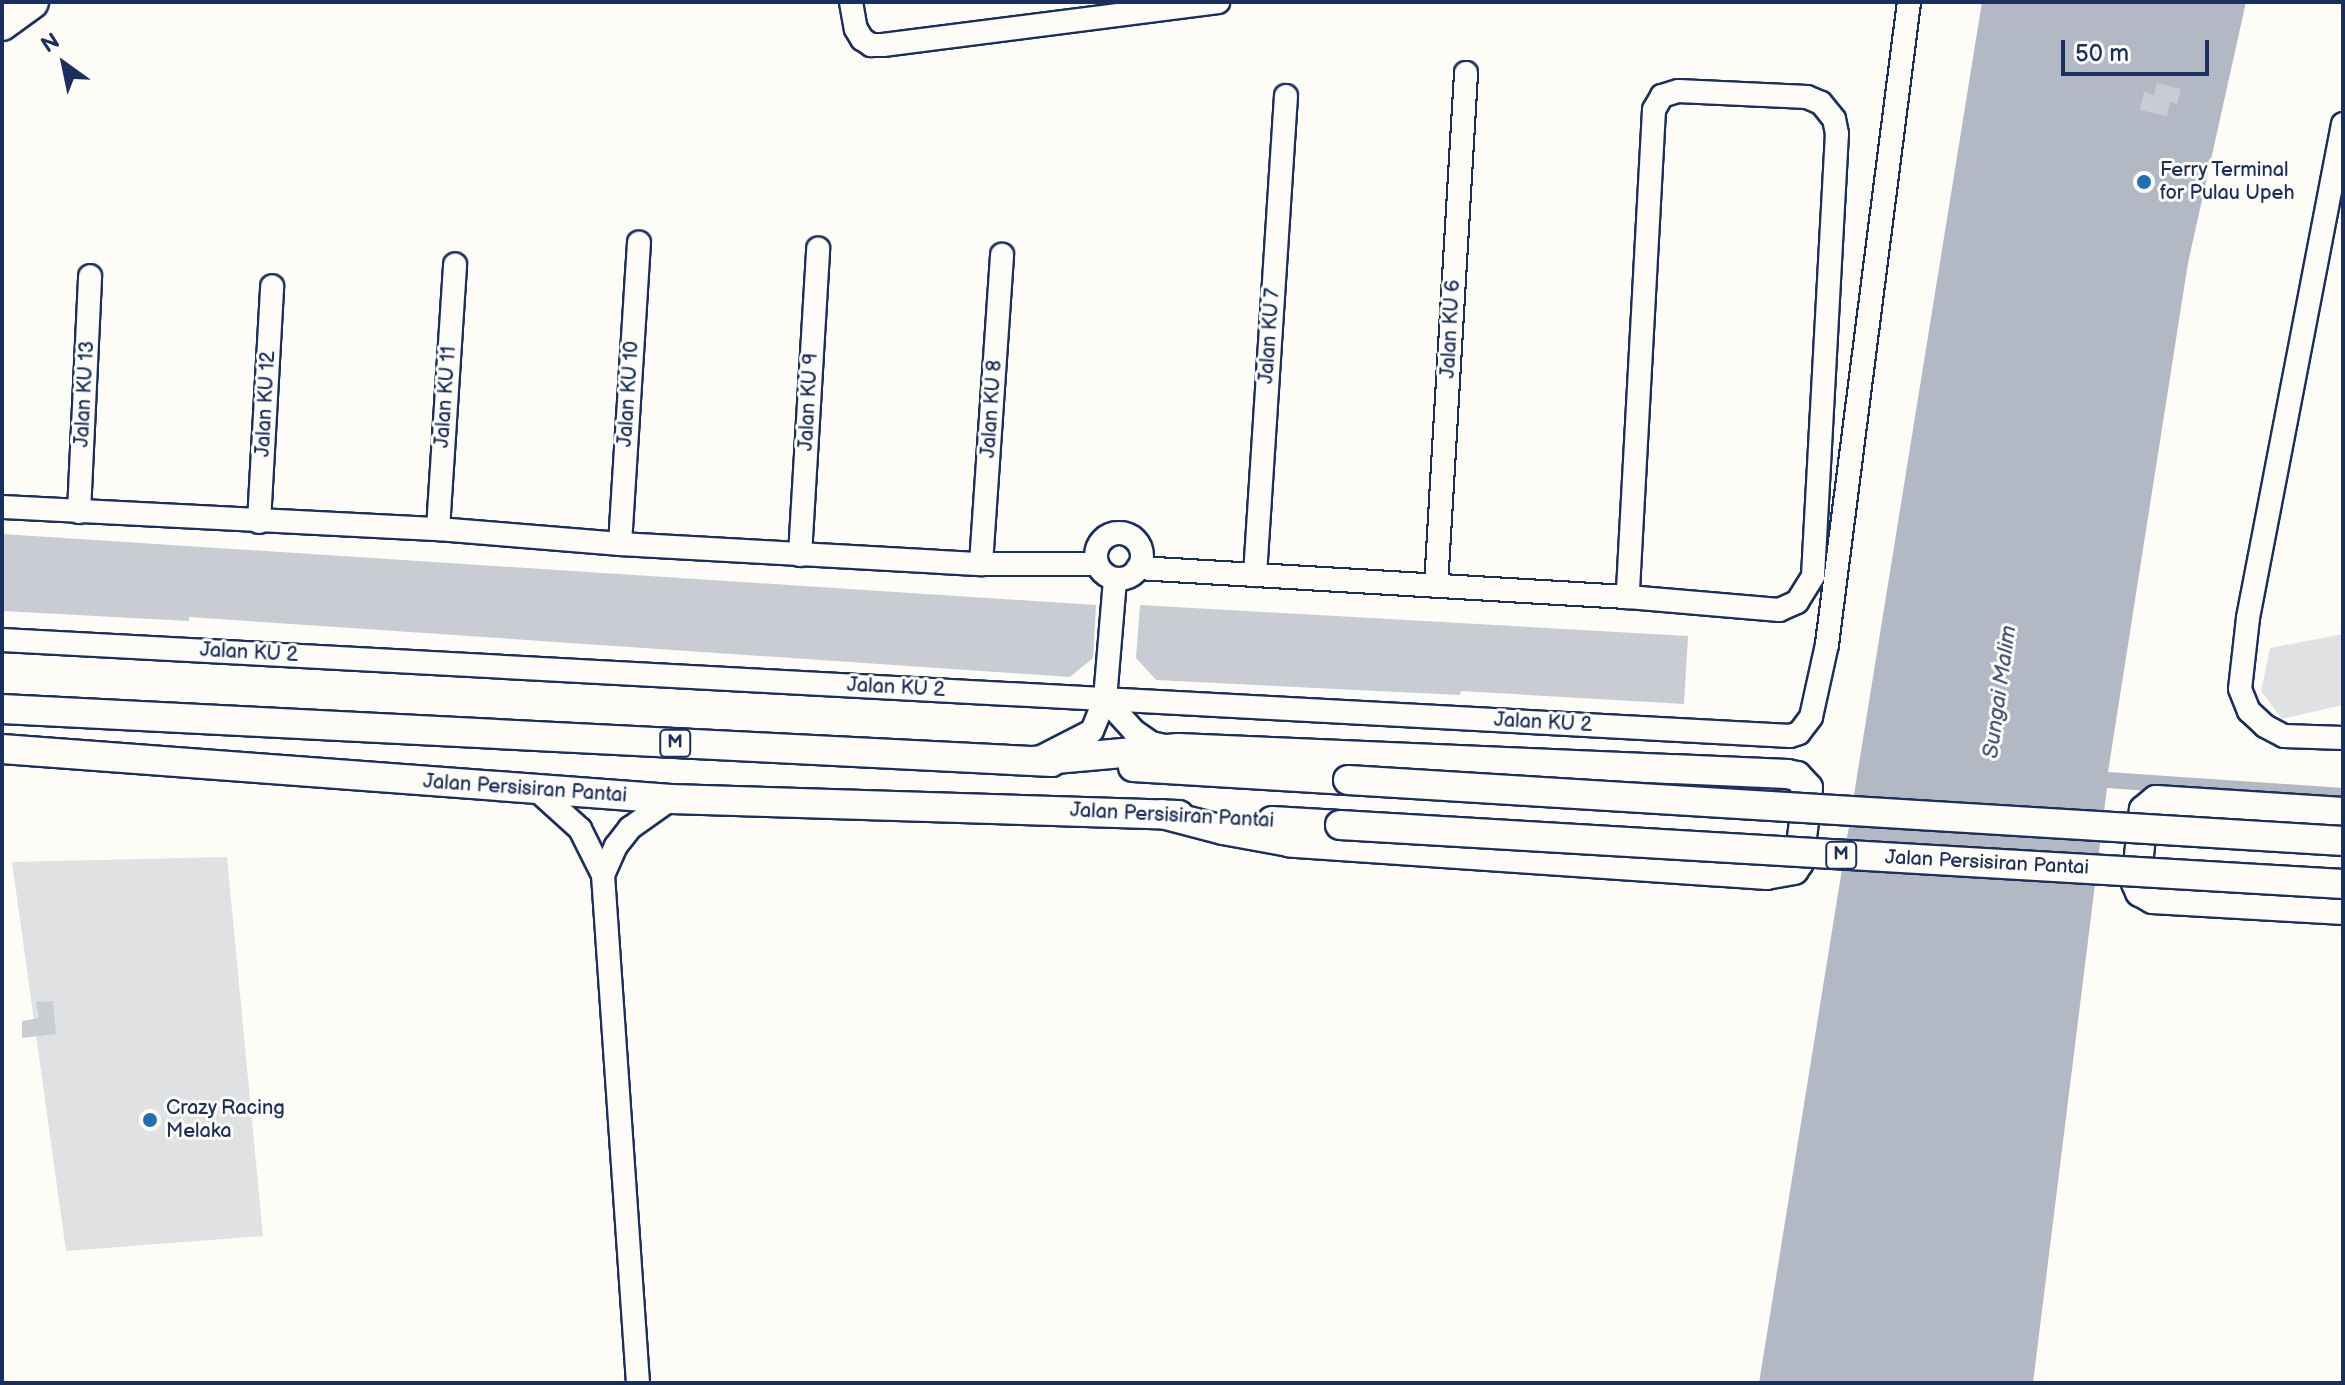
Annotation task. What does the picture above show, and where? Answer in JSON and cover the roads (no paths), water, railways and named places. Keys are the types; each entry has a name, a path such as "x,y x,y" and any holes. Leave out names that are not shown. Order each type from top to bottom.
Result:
{"highway":[{"path":"2,24 32,2"}],"main road":[{"name":"M","path":"2,709 1033,761 2343,841"},
{"path":"1033,761 1178,748 1787,774 1803,780 1808,788 1799,862 1794,870 1767,875 1289,842 1223,830 1162,814"},
{"name":"Jalan Persisiran Pantai","path":"2,749 671,799 1162,814 2343,884"},
{"path":"2343,812 2156,800 2144,810 2136,883 2140,892 2153,899 2343,910"}],"street":[{"path":"851,2 856,29 862,39 871,45 1218,2"},
{"name":"Jalan KU 2","path":"2,640 1790,736 1808,726 1827,644 1909,2"},
{"name":"Jalan KU 6","path":"1436,586 1466,73"},
{"path":"1138,568 1628,597 1779,610 1797,602 1813,576 1837,134 1834,119 1821,103 1807,97 1678,91 1662,96 1654,110 1628,597"},
{"name":"Jalan KU 7","path":"1255,575 1286,96"},
{"path":"2343,124 2248,618 2240,689 2249,711 2265,726 2284,736 2343,738"},
{"name":"Jalan KU 10","path":"620,544 639,243"},
{"name":"Jalan KU 9","path":"800,555 818,249"},
{"name":"Jalan KU 8","path":"981,564 1002,255"},
{"name":"Jalan KU 11","path":"438,529 455,265"},
{"name":"Jalan KU 13","path":"79,512 90,276"},
{"name":"Jalan KU 12","path":"259,522 272,286"},
{"path":"2,507 438,529 800,555 981,564 1097,564"},
{"path":"1121,534 1139,546 1138,568 1128,577 1115,579 1104,574 1097,564 1101,542 1121,534"},
{"path":"1033,761 1092,731 1105,699 1115,579"},
{"path":"1105,699 1134,731 1151,743 1178,748"},
{"path":"538,791 580,829 603,875 638,1383"},
{"path":"603,875 616,846 630,828 671,799"}],"water":[{"name":"Sungai Malim","path":"1982,2 2246,2 2188,263 2108,772 2343,788 2343,805 2107,788 2033,1383 1759,1383"}],"place":[{"name":"Ferry Terminal for Pulau Upeh","path":"2144,182"},
{"name":"Crazy Racing Melaka","path":"150,1120"}]}
